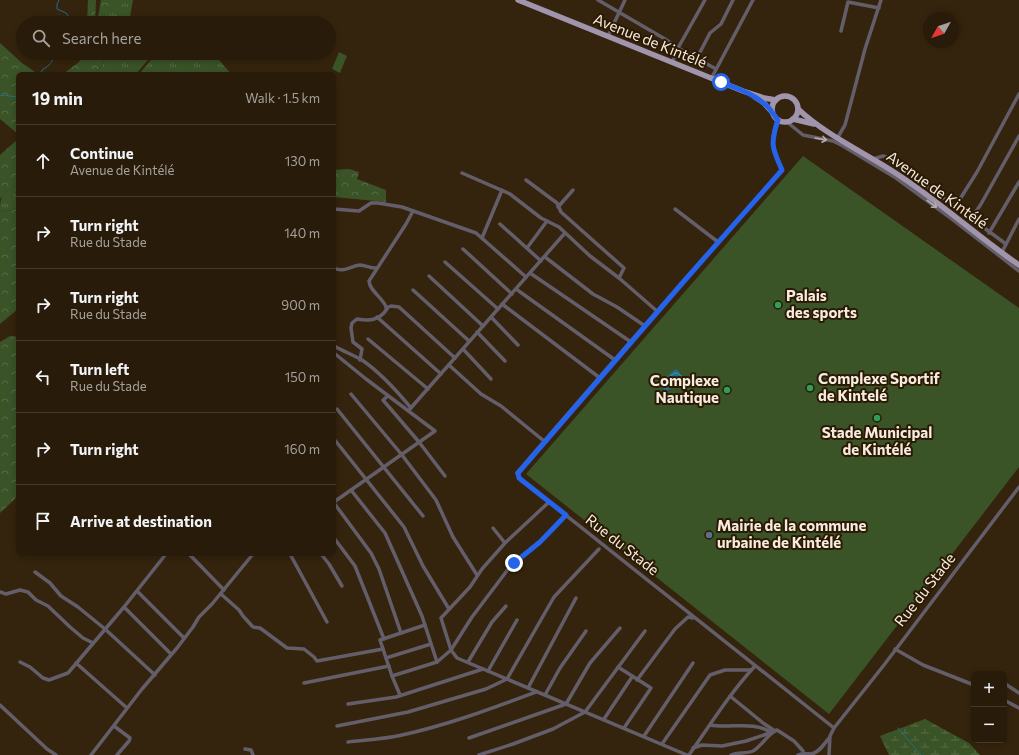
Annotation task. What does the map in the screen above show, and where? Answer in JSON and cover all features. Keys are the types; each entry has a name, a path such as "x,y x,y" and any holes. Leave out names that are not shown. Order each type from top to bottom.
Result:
{"main road":[{"name":"Avenue de Kintélé","path":"518,0 752,94 776,100 780,97 790,97 794,100 798,109 818,126"},
{"name":"Avenue de Kintélé","path":"752,94 764,103 778,120"},
{"path":"772,112 772,108 776,100"},
{"path":"778,120 787,122 793,119 798,113 798,109"},
{"name":"Avenue de Kintélé","path":"793,119 818,126 873,159 930,196 1019,265"}],"street":[{"path":"598,0 716,69"},
{"path":"608,36 626,0"},
{"path":"672,63 678,48 705,0"},
{"path":"697,58 710,33 721,24 733,0"},
{"path":"712,79 753,0"},
{"path":"838,137 845,125 881,0"},
{"path":"841,30 848,2 879,8"},
{"path":"955,207 977,172 1019,94"},
{"name":"Rue du Stade","path":"778,120 772,144 782,170 544,441 517,475 548,502 834,728 884,665 1019,487"},
{"path":"787,122 803,135 833,141 896,178 1019,271"},
{"path":"971,219 1019,136"},
{"path":"873,159 883,156 886,157 1006,244"},
{"path":"462,173 502,190 547,221 559,227 590,256 619,278 658,312"},
{"path":"526,180 555,202 561,212 624,268 619,278"},
{"path":"990,233 1019,182"},
{"path":"482,238 502,190"},
{"path":"558,207 573,190"},
{"path":"336,209 359,210 371,203 402,207 476,233 526,278"},
{"path":"675,209 718,242"},
{"path":"386,308 384,301 369,285 369,281 413,211"},
{"path":"1002,252 1019,220"},
{"path":"527,248 547,221"},
{"path":"500,224 541,261"},
{"path":"410,409 565,233"},
{"path":"463,249 512,294"},
{"path":"545,257 593,294 617,307 645,326"},
{"path":"445,262 498,309"},
{"path":"336,268 344,270 361,265 369,268 377,268"},
{"path":"369,268 371,277"},
{"path":"530,273 631,342"},
{"path":"429,276 483,326"},
{"path":"516,289 615,360"},
{"path":"413,290 469,341"},
{"path":"502,304 600,378"},
{"path":"360,360 362,349 353,342 351,328 354,319 367,321 377,317 385,311 386,308 391,306 398,307 454,358"},
{"path":"377,317 441,374"},
{"path":"491,317 518,345"},
{"path":"477,332 505,362"},
{"path":"368,339 428,389"},
{"path":"336,347 360,360 376,371 400,394 410,409"},
{"path":"463,349 491,379"},
{"path":"336,355 388,396 410,409 435,431 336,501"},
{"path":"449,364 481,394 501,406 544,441"},
{"path":"351,394 402,455 436,500 454,538 477,575"},
{"path":"388,396 383,400 420,442 446,476"},
{"path":"337,409 423,516"},
{"path":"336,441 404,527 423,566 449,609"},
{"path":"351,490 385,533 426,625 438,662"},
{"path":"548,502 505,542 477,575 470,587 441,618 451,650 457,658 688,755 730,696 755,666"},
{"path":"336,506 371,553 380,569 401,633"},
{"path":"392,676 438,662 451,650 472,617 506,572 514,563 540,542 566,515"},
{"path":"493,528 505,542"},
{"path":"336,541 355,566 384,639"},
{"path":"337,726 408,712 486,689 507,679 554,597 599,549"},
{"path":"20,662 30,667 43,678 49,680 68,673 124,607 164,556"},
{"path":"191,556 224,590"},
{"path":"91,755 193,627 198,617 221,594 251,556"},
{"path":"291,556 327,622"},
{"path":"323,556 342,586"},
{"path":"35,572 50,583 61,596 78,607 105,629 155,675"},
{"path":"0,592 6,594 20,590 28,592 36,600 48,606 70,628 83,638 93,643"},
{"path":"137,591 184,638"},
{"path":"221,594 239,610 252,627 260,628 287,648 304,649 314,657 316,661 383,649"},
{"path":"528,688 576,598"},
{"path":"468,662 492,622 506,606"},
{"path":"124,607 171,654"},
{"path":"637,680 676,628 688,617 695,619"},
{"path":"488,671 517,620"},
{"path":"400,695 380,640 426,625"},
{"path":"469,738 566,704 590,663 620,628"},
{"path":"545,695 560,668 586,631"},
{"path":"479,755 553,729 585,712 645,631"},
{"path":"386,658 431,644"},
{"path":"895,649 923,665 971,685"},
{"path":"76,663 127,708"},
{"path":"644,736 693,663"},
{"path":"304,683 389,666"},
{"path":"618,667 651,688 624,728"},
{"path":"348,704 400,695 482,669"},
{"path":"662,744 710,675 725,670 751,670"},
{"path":"604,720 632,677"},
{"path":"1007,685 1019,693"},
{"path":"348,742 401,735 425,729 494,708 536,692"},
{"path":"730,696 773,732"},
{"path":"1007,702 1019,708"},
{"path":"0,705 47,749 56,755"},
{"path":"710,725 718,727 747,725 773,732"},
{"path":"114,726 130,738 130,741 117,755"},
{"path":"828,755 830,738 834,728"},
{"path":"694,748 702,745 722,746 780,731 794,740 802,751"},
{"path":"732,755 755,750 773,732"},
{"path":"798,755 803,753 812,754 818,752 830,738"},
{"path":"245,749 251,750 253,755"}],"green space":[{"path":"88,0 96,0 95,16 87,16"},
{"path":"101,0 109,0 109,16 98,16"},
{"path":"109,0 133,0 130,16 109,16"},
{"path":"0,43 16,58 16,60 19,60 35,72 16,72 16,132 0,119"},
{"path":"339,52 347,56 340,73 332,69"},
{"path":"80,60 104,60 103,65 96,72 66,72"},
{"path":"104,60 148,60 138,72 96,72 103,65"},
{"path":"151,60 219,60 229,72 141,72"},
{"path":"16,141 16,185 6,192 0,199 0,155"},
{"name":"Complexe Sportif de Kintelé","path":"803,156 1019,308 1019,467 829,714 526,474"},
{"path":"349,169 359,172 357,179 386,190 386,202 336,197 336,170"},
{"path":"16,185 16,209 0,212 2,197"},
{"path":"16,209 16,311 0,324 0,212"},
{"path":"10,336 16,337 16,497 0,513 0,342"},
{"path":"925,719 969,743 980,755 889,755 880,736"}],"water":[{"path":"676,369 683,377 666,392 659,383"}],"waterway":[{"path":"59,0 57,9 66,13 68,16"},
{"path":"42,72 52,60"},
{"path":"0,95 16,97"},
{"path":"898,728 921,755"}],"place":[{"name":"Palais des sports","path":"778,305"},
{"name":"Complexe Sportif de Kintelé","path":"810,388"},
{"name":"Complexe Nautique","path":"727,390"},
{"name":"Stade Municipal de Kintélé","path":"877,418"},
{"name":"Mairie de la commune urbaine de Kintélé","path":"709,535"}],"route":[{"path":"514,563 540,542 566,515 519,478 517,475 518,473 544,441 782,170 772,144 778,120 764,103 752,94 721,82"}]}
